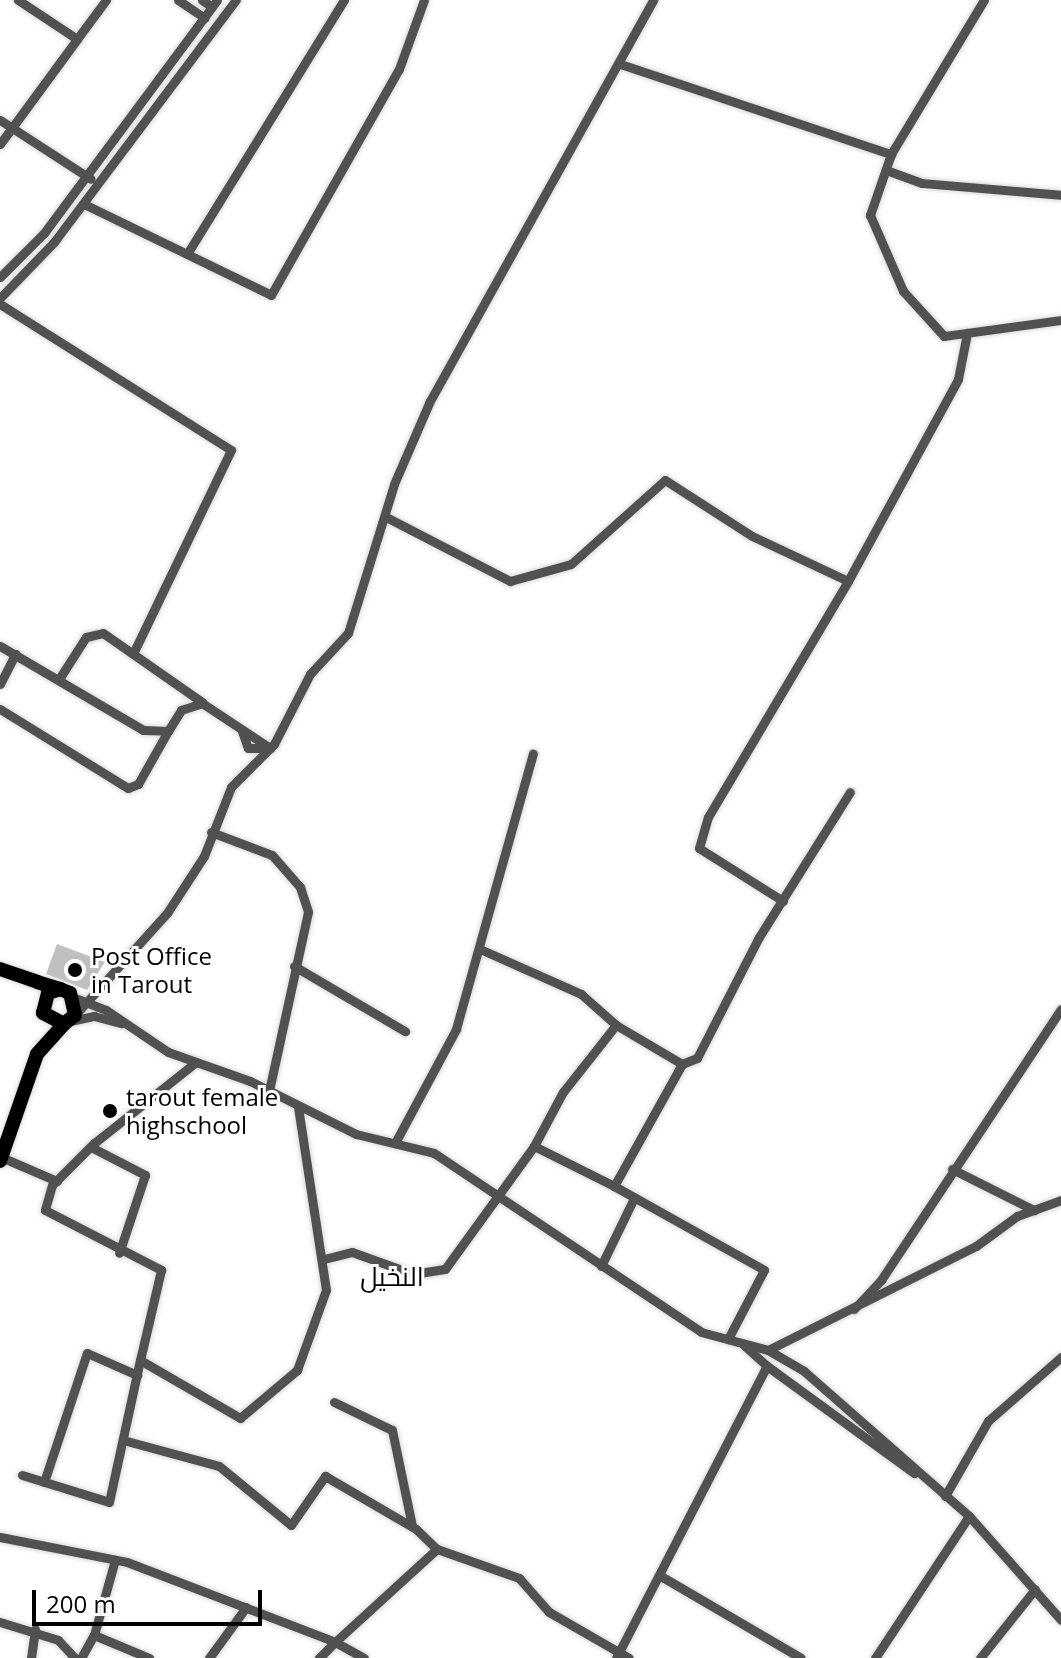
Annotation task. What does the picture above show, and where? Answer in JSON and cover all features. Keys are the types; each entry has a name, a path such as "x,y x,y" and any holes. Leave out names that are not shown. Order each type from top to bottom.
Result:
{"main road":[{"path":"5,970 73,995"},
{"path":"5,970 42,1007 70,1020"},
{"path":"42,1007 73,995"},
{"path":"37,1054 70,1020 73,995"},
{"path":"1,1159 5,1131 37,1054 42,1007"}],"street":[{"path":"18,0 77,39"},
{"path":"0,144 106,0"},
{"path":"178,0 205,18"},
{"path":"0,277 86,176 215,3 202,0"},
{"path":"133,654 231,450 0,301 84,204 236,0"},
{"path":"187,254 344,0"},
{"path":"84,204 271,295 399,69 424,2 412,0"},
{"path":"73,995 100,989 167,913 211,832 231,787 270,748 310,674 348,633 394,484 467,328 620,64 653,0"},
{"path":"984,0 891,154 870,215 903,291 944,336 1061,320"},
{"path":"620,64 891,154"},
{"path":"0,120 99,184"},
{"path":"886,170 922,183 1061,195"},
{"path":"783,901 699,848 708,817 848,581 958,379 967,333"},
{"path":"386,517 510,581 571,564 665,480 752,536 848,581"},
{"path":"59,679 95,633 133,654 270,748"},
{"path":"0,646 143,730 168,731"},
{"path":"0,684 15,654"},
{"path":"0,709 128,788 138,784 181,710 202,703"},
{"path":"395,1143 456,1029 533,754"},
{"path":"614,1186 682,1064 697,1058 783,901 850,792"},
{"path":"211,832 272,855 300,887 308,912 269,1091"},
{"path":"480,949 581,994 616,1025 682,1064"},
{"path":"294,966 405,1031"},
{"path":"73,995 100,989"},
{"path":"100,989 106,1010"},
{"path":"73,995 106,1010 196,1062 269,1091 298,1107 395,1143 434,1153 701,1332 768,1350 804,1371 969,1516 1061,1620"},
{"path":"854,1309 881,1280 1061,1009"},
{"path":"70,1020 94,1016 126,1024"},
{"path":"324,1259 352,1252 431,1275 445,1269 534,1146 563,1092 616,1025"},
{"path":"22,1475 109,1502 161,1270 119,1253 45,1210 57,1181 91,1147 196,1062"},
{"path":"140,1360 240,1418 251,1414 297,1370 326,1290 324,1259 298,1107"},
{"path":"534,1146 614,1186 764,1270 728,1339"},
{"path":"91,1147 145,1175 119,1253"},
{"path":"1,1159 57,1181"},
{"path":"952,1169 1034,1210"},
{"path":"601,1266 634,1198"},
{"path":"768,1350 854,1309 1034,1210 1061,1200"},
{"path":"741,1343 901,1469 921,1476"},
{"path":"44,1482 87,1353 137,1375"},
{"path":"945,1496 988,1421 1061,1357"},
{"path":"618,1655 767,1366"},
{"path":"334,1402 392,1430 412,1526"},
{"path":"123,1440 219,1466 291,1525 325,1476 412,1526 437,1549 519,1578 549,1612 618,1655 629,1658"},
{"path":"875,1658 969,1516"},
{"path":"0,1537 115,1560 335,1642 364,1658"},
{"path":"319,1658 437,1549"},
{"path":"0,1622 35,1629 78,1658 94,1635 115,1560"},
{"path":"659,1575 801,1658"},
{"path":"980,1658 1035,1589"},
{"path":"209,1658 246,1607"},
{"path":"31,1658 35,1629"},
{"path":"94,1635 149,1658"}],"building":[{"name":"Post Office in Tarout","path":"57,944 105,962 87,990 46,974"}],"place":[{"name":"Post Office in Tarout","path":"75,970"},
{"name":"tarout female highschool","path":"110,1111"}],"district":[{"name":"النخيل","path":"392,1277"}]}
